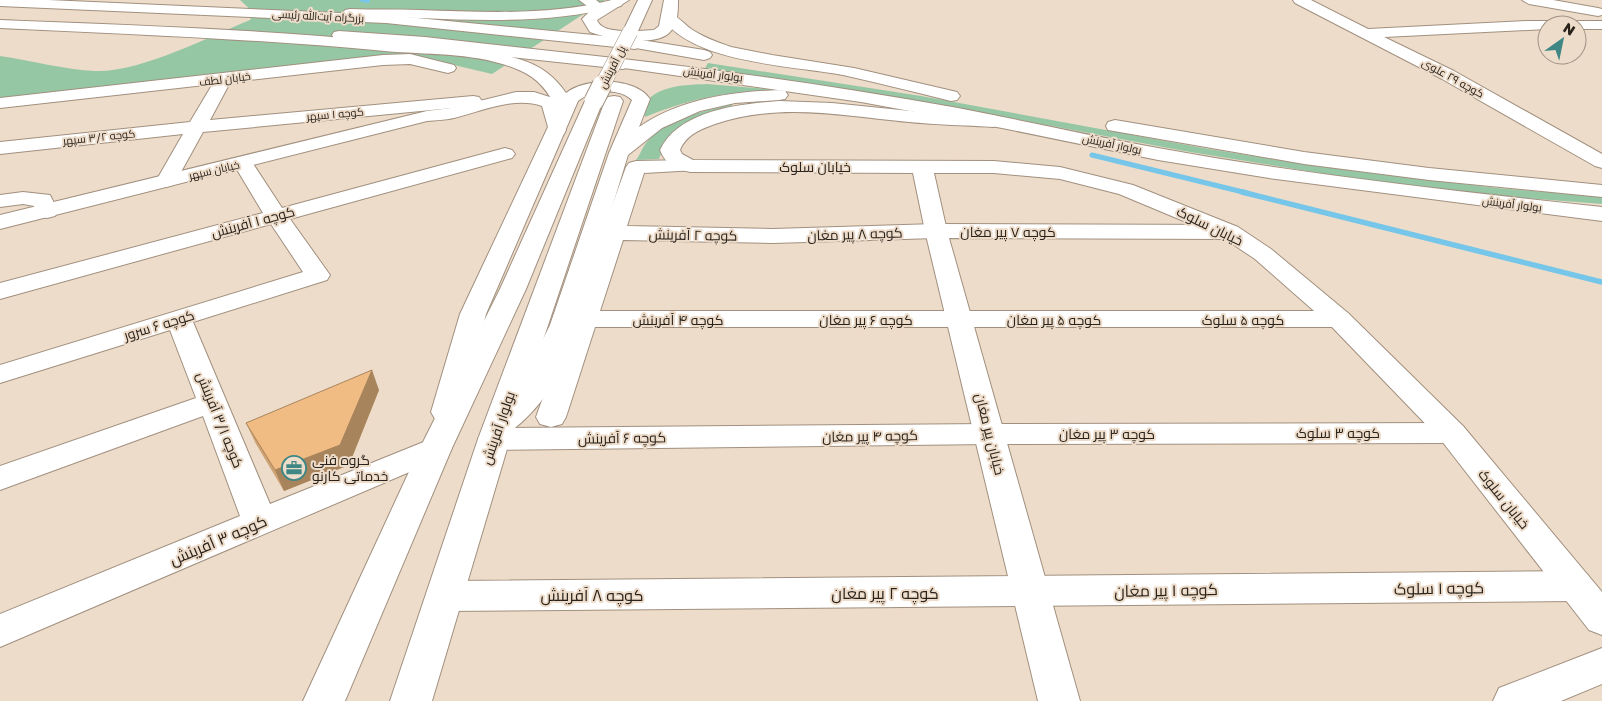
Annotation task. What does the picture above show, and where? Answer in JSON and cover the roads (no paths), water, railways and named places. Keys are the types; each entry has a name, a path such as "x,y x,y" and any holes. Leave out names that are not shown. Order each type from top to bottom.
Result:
{"main road":[{"path":"586,0 598,8"},
{"path":"637,36 645,0"},
{"path":"637,36 660,0"},
{"path":"619,2 595,14 589,20 596,29 621,35 654,35 666,29 671,0"},
{"name":"کوچه ۲۹ علوی","path":"1300,0 1448,75 1602,162"},
{"path":"1529,0 1602,13"},
{"name":"بزرگراه آیت‌الله رئیسی","path":"0,2 386,19 496,28 637,36"},
{"path":"300,15 512,17 554,15 598,8 619,2"},
{"path":"0,7 25,3"},
{"path":"668,16 691,36 723,48 771,59 859,74 957,98"},
{"name":"بزرگراه آیت‌الله رئیسی","path":"0,17 306,33 425,42 623,64"},
{"path":"0,24 351,42 500,60 516,64 542,76 556,88 561,120"},
{"path":"1587,25 1602,25"},
{"path":"1366,33 1537,26"},
{"path":"1587,32 1602,37"},
{"path":"306,33 351,42"},
{"name":"بولوار آفرینش","path":"637,36 837,76 1082,120"},
{"name":"پل آفرینش","path":"604,101 637,36"},
{"name":"خیابان لطف","path":"0,103 383,60 410,59 448,68"},
{"name":"بولوار آفرینش","path":"623,64 712,74 891,102 1002,122 1157,154 1345,184 1602,214"},
{"name":"خیابان سپهر","path":"427,116 445,108 515,90 542,76"},
{"path":"166,181 224,79"},
{"path":"436,448 473,314 574,94 581,90 613,88 638,94 641,99 619,153 563,325 529,397 496,433"},
{"path":"619,153 634,138 660,120 693,106 717,101 741,97 812,95 891,102"},
{"name":"خیابان سپهر","path":"0,222 427,116 451,113 516,97 534,97 550,104 561,120"},
{"name":"کوچه ۱ سپهر","path":"197,127 473,101"},
{"path":"320,697 436,448 604,101"},
{"name":"بولوار آفرینش","path":"411,701 604,101"},
{"path":"690,166 673,158 670,150 674,140 682,132 713,118 753,109 802,107 912,117 1002,122"},
{"name":"بولوار آفرینش","path":"1100,124 1304,158 1428,174 1602,190"},
{"name":"کوچه ۳/۲ سپهر","path":"0,148 197,127"},
{"name":"کوچه ۱ آفرینش","path":"0,291 505,154"},
{"path":"243,163 261,189 276,216"},
{"name":"خیابان سلوک","path":"613,233 636,167 994,167 1060,173 1126,189 1230,232 1263,254 1338,319 1452,433 1602,620"},
{"name":"خیابان پیر مغان","path":"922,167 936,232 961,321 1059,701"},
{"path":"0,201 23,198 42,200 48,211"},
{"name":"کوچه ۶ سرور","path":"0,374 318,275 276,216"},
{"name":"کوچه ۷ پیر مغان","path":"936,232 1230,232"},
{"name":"کوچه ۸ پیر مغان","path":"773,236 936,232"},
{"path":"551,417 613,233"},
{"name":"کوچه ۲ آفرینش","path":"613,233 773,236"},
{"name":"کوچه ۳/۱ آفرینش","path":"179,318 260,522"},
{"name":"کوچه ۴ آفرینش","path":"584,319 772,320"},
{"name":"کوچه ۵ سلوک","path":"1147,320 1338,319"},
{"name":"کوچه ۶ پیر مغان","path":"772,320 961,321"},
{"name":"کوچه ۵ پیر مغان","path":"961,321 1147,320"},
{"path":"0,478 213,402"},
{"name":"کوچه ۶ آفرینش","path":"496,433 750,437"},
{"name":"کوچه ۳ سلوک","path":"1224,434 1452,433"},
{"name":"کوچه ۳ پیر مغان","path":"990,434 1224,434"},
{"name":"کوچه ۴ پیر مغان","path":"750,437 990,434"},
{"name":"کوچه ۳ آفرینش","path":"0,631 436,448"},
{"name":"کوچه ۱ سلوک","path":"1302,589 1575,586"},
{"name":"کوچه ۱ پیر مغان","path":"1031,592 1302,589"},
{"name":"کوچه ۲ پیر مغان","path":"738,594 1031,592"},
{"name":"کوچه ۸ آفرینش","path":"445,596 738,594"},
{"path":"1514,701 1602,666"}],"waterway":[{"path":"362,0 368,1"},
{"path":"1092,155 1247,193"},
{"path":"1242,192 1602,282"}],"place":[{"name":"گروه فنی خدماتی کارنو","path":"294,468"}]}
